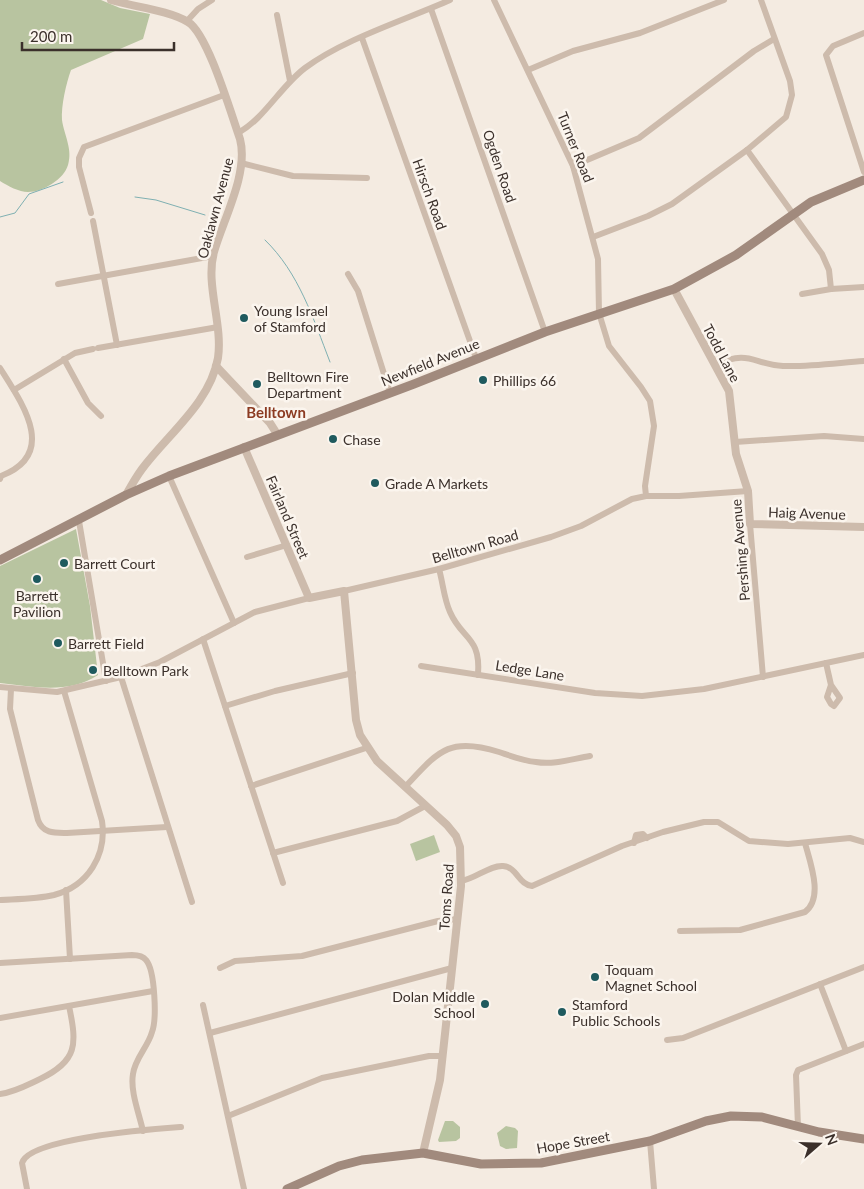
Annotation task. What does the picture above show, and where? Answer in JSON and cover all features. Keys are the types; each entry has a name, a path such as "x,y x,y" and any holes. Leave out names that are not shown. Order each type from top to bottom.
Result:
{"main road":[{"name":"Newfield Avenue","path":"0,560 79,521 126,495 169,476 390,393 545,332 674,289 736,255 793,212 830,192 864,180"},
{"name":"Hope Street","path":"287,1189 355,1161 423,1153 481,1164 530,1163 570,1158 650,1141 706,1121 731,1116 762,1117 798,1127 864,1139"}],"street":[{"path":"111,0 188,21 198,9 212,0"},
{"path":"238,133 254,123 290,81 322,56 450,0"},
{"name":"Turner Road","path":"494,0 574,166 599,266 599,313"},
{"path":"528,70 572,51 640,33 724,0"},
{"path":"593,237 660,211 692,192 779,125 786,117 791,104 792,88 788,72 774,40 761,0"},
{"name":"Ogden Road","path":"431,8 545,332"},
{"path":"277,15 290,81"},
{"name":"Oaklawn Avenue","path":"126,495 141,470 198,402 216,366 219,348 213,256 230,208 241,163 242,149 238,133 203,39 188,21"},
{"path":"864,33 833,46 826,55 864,172"},
{"name":"Hirsch Road","path":"362,38 476,358"},
{"path":"574,166 639,138 754,51 774,40"},
{"path":"91,214 78,158 84,147 224,95"},
{"path":"747,150 793,212 825,261 831,289"},
{"path":"241,163 293,176 367,178"},
{"path":"93,221 117,345"},
{"path":"58,284 213,256"},
{"path":"348,274 358,291 390,393"},
{"path":"802,294 864,286"},
{"name":"Todd Lane","path":"674,289 716,365 728,391 736,454 748,491"},
{"path":"599,313 611,350 641,387 652,410 654,426 645,486 646,496"},
{"path":"14,390 80,351 218,327"},
{"path":"716,365 738,357 754,358 781,366 864,361"},
{"path":"64,359 88,403 101,416"},
{"path":"216,366 277,434"},
{"path":"0,368 14,390 29,421 32,441 29,455 23,464 0,477"},
{"path":"735,442 806,437 864,439"},
{"name":"Fairland Street","path":"244,447 309,598"},
{"path":"169,476 234,623"},
{"name":"Pershing Avenue","path":"646,496 679,496 748,491 763,677"},
{"name":"Belltown Road","path":"0,687 48,692 64,691 121,677 160,662 264,609 439,569 562,534 632,499 646,496"},
{"path":"79,521 106,681"},
{"name":"Haig Avenue","path":"750,524 864,527"},
{"path":"247,557 286,545"},
{"name":"Ledge Lane","path":"439,569 450,611 457,623 470,637 477,650 479,661 478,675 622,696 665,695 690,692 864,655"},
{"name":"Toms Road","path":"344,591 358,728 366,748 425,806 448,825 457,839 461,852 461,881 443,1056 436,1101 423,1153"},
{"path":"203,639 283,883"},
{"path":"826,663 831,685"},
{"path":"422,666 478,675"},
{"path":"225,706 275,691 353,674"},
{"path":"121,677 192,902"},
{"path":"11,689 10,709 40,825 52,833 167,826"},
{"path":"0,900 47,896 66,890 83,878 95,866 103,830 101,816 64,691"},
{"path":"405,787 433,758 447,749 458,746 475,745 536,762 557,762 590,756"},
{"path":"251,786 366,748"},
{"path":"273,853 397,821 425,806"},
{"path":"461,881 501,866 509,868 526,884 532,886 663,832 711,821 724,825 749,841 788,844 850,838 864,842"},
{"path":"680,931 740,930 805,912 812,904 814,894 805,843"},
{"path":"66,890 70,959"},
{"path":"220,968 236,962 302,956 438,921 457,919"},
{"path":"0,963 132,955 144,958 151,969 154,1027 149,1041 135,1064 132,1077 143,1130"},
{"path":"667,1040 683,1038 864,967"},
{"path":"210,1033 452,968"},
{"path":"820,984 846,1051"},
{"path":"0,1018 153,991"},
{"path":"203,1005 244,1189"},
{"path":"0,1094 15,1090 52,1073 67,1062 74,1040 69,1006"},
{"path":"798,1127 797,1072 802,1066 864,1044"},
{"path":"228,1116 330,1075 429,1056 443,1056"},
{"path":"27,1189 22,1163 29,1153 86,1137 181,1127"},
{"path":"650,1141 654,1189"}],"green space":[{"path":"0,0 101,0 120,8 150,14 143,39 71,70 64,95 62,114 69,148 68,165 58,180 40,190 21,191 0,181"},
{"path":"76,529 90,606 98,675 76,685 64,687 51,688 0,683 0,566"},
{"path":"434,835 440,852 416,861 410,844"},
{"path":"445,1121 453,1121 460,1127 460,1138 456,1141 439,1142 438,1140"},
{"path":"506,1126 515,1128 518,1131 517,1148 506,1149 500,1146 497,1133"}],"waterway":[{"path":"0,217 15,213 29,194 63,182"},
{"path":"135,197 156,200 205,215"},
{"path":"265,240 287,267 304,297 330,362"}],"place":[{"name":"Young Israel of Stamford","path":"244,318"},
{"name":"Phillips 66","path":"483,380"},
{"name":"Belltown Fire Department","path":"257,384"},
{"name":"Chase","path":"333,439"},
{"name":"Grade A Markets","path":"375,483"},
{"name":"Barrett Court","path":"64,563"},
{"name":"Barrett Pavilion","path":"37,579"},
{"name":"Barrett Field","path":"58,643"},
{"name":"Belltown Park","path":"93,670"},
{"name":"Toquam Magnet School","path":"595,977"},
{"name":"Dolan Middle School","path":"485,1004"},
{"name":"Stamford Public Schools","path":"562,1012"}],"district":[{"name":"Belltown","path":"276,412"}]}
